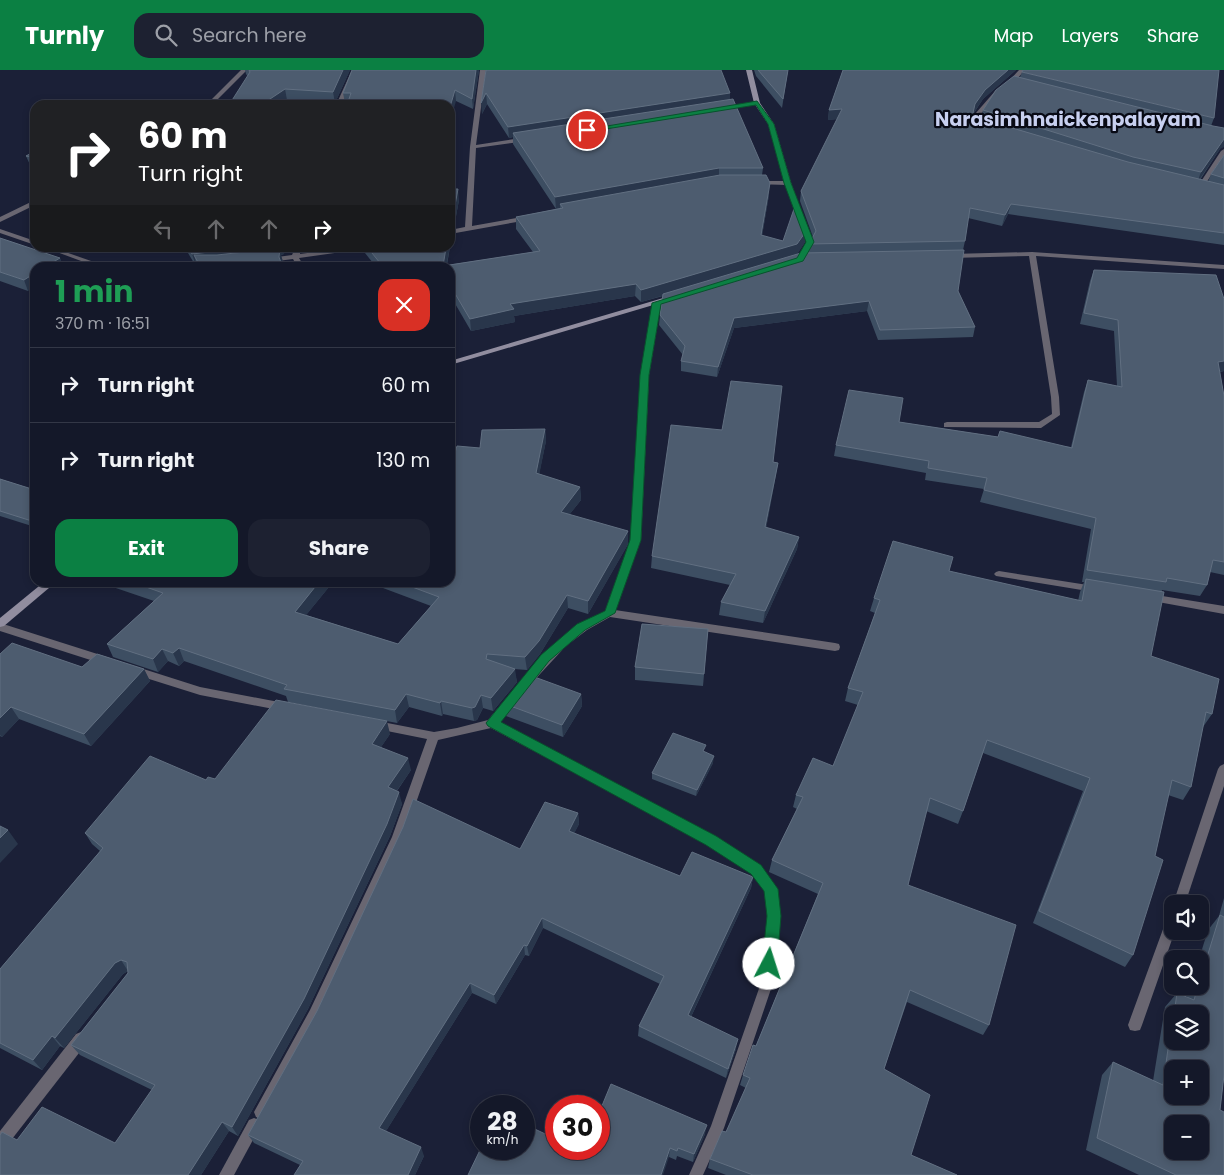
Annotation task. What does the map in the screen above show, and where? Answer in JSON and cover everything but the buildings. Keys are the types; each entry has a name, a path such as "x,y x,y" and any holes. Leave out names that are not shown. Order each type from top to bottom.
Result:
{"street":[{"path":"214,100 244,70"},
{"path":"341,100 356,70"},
{"path":"468,229 473,148 483,70"},
{"path":"750,70 757,103 771,124 788,183 810,242 800,259"},
{"path":"985,127 975,122 977,115 1022,70"},
{"path":"1008,84 1025,87"},
{"path":"718,109 757,103"},
{"path":"473,148 532,138"},
{"path":"1201,186 1224,151"},
{"path":"748,183 788,183"},
{"path":"1192,184 1209,189"},
{"path":"0,220 30,205"},
{"path":"455,231 536,217"},
{"path":"0,231 30,241"},
{"path":"60,252 90,262"},
{"path":"295,257 297,252"},
{"path":"266,260 329,252"},
{"path":"945,256 1032,254 1224,267"},
{"path":"947,425 1041,425 1056,415 1056,397 1032,254"},
{"path":"295,257 298,262"},
{"path":"790,262 810,259"},
{"path":"455,362 685,294"},
{"path":"609,613 636,540 645,375 657,303"},
{"path":"998,574 1106,591"},
{"path":"0,623 45,587"},
{"path":"1136,596 1224,610"},
{"path":"366,723 434,736 492,723 545,658 581,627 609,613 835,648"},
{"path":"0,627 200,691 298,710"},
{"path":"492,723 711,840 756,869 771,889 774,916 768,980 717,1128 696,1175"},
{"path":"226,1175 319,1006 398,837 434,736"},
{"path":"1182,895 1224,769"},
{"path":"1135,1025 1165,940"},
{"path":"0,1143 92,1026"}],"district":[{"name":"Narasimhnaickenpalayam","path":"1068,119"}],"route":[{"path":"587,130 757,103 771,124 788,183 810,242 800,259 657,303 645,375 636,540 609,613 581,627 545,658 492,723 711,840 756,869 771,889 774,916 769,964"}]}
